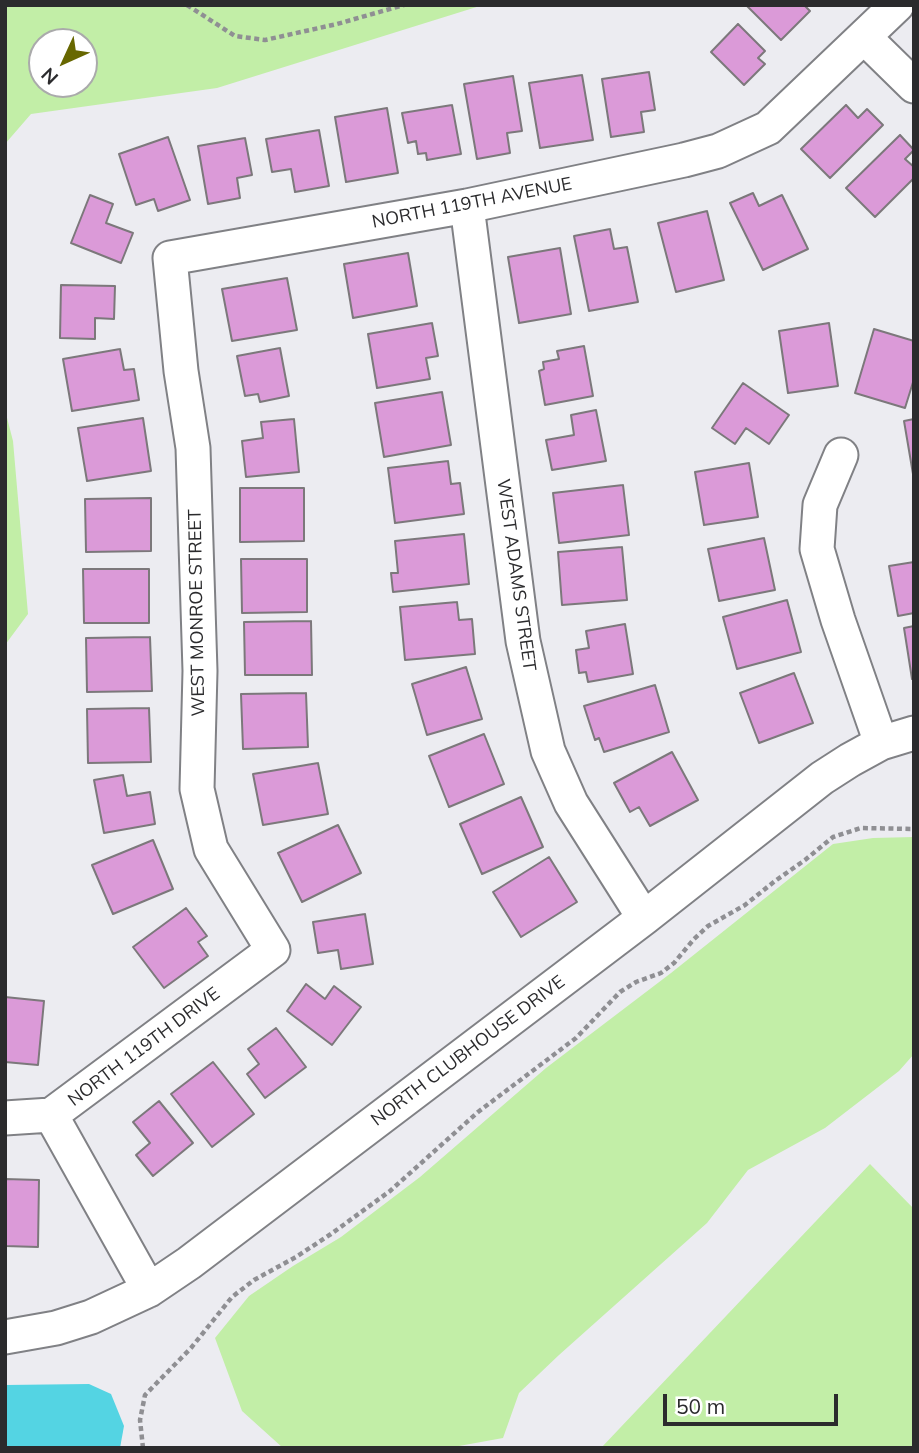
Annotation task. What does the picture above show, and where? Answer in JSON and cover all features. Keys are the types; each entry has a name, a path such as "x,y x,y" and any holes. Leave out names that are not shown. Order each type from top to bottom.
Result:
{"street":[{"name":"NORTH 119TH AVENUE","path":"170,258 467,206 718,152 768,128 897,5"},
{"path":"864,37 914,86"},
{"name":"WEST ADAMS STREET","path":"467,206 523,641 548,751 572,803 644,918"},
{"name":"WEST MONROE STREET","path":"170,258 181,371 193,448 200,671 197,789 211,849 273,950"},
{"path":"841,455 820,505 817,549 838,620 881,743"},
{"name":"NORTH CLUBHOUSE DRIVE","path":"5,1337 56,1328 91,1317 149,1290 644,918 822,778 881,743 914,733"},
{"name":"NORTH 119TH DRIVE","path":"5,1118 51,1115 273,950"},
{"path":"51,1115 149,1290"}],"path":[{"path":"187,5 235,36 265,40 404,5"},
{"path":"143,1448 139,1420 145,1395 191,1348 232,1297 254,1280 296,1257 390,1191 478,1112 576,1038 620,992 636,982 661,973 674,963 708,926 745,905 834,838 861,828 914,829"}],"green space":[{"path":"5,5 483,5 217,88 31,114 5,144"},
{"path":"5,410 13,441 28,614 5,645"},
{"path":"914,837 914,1054 899,1071 825,1128 748,1170 707,1223 519,1393 503,1438 448,1448 283,1448 242,1411 215,1338 249,1296 341,1237 420,1177 546,1068 833,844 873,838"},
{"path":"870,1164 914,1209 914,1448 601,1448"}],"water":[{"path":"89,1384 111,1394 124,1426 120,1448 5,1448 5,1385"}],"building":[{"path":"746,5 804,5 810,11 781,40"},
{"path":"738,24 765,51 758,58 765,64 744,85 711,52"},
{"path":"649,72 655,110 641,112 644,132 611,137 602,79"},
{"path":"582,75 593,140 540,148 529,83"},
{"path":"513,76 522,131 507,133 510,153 477,159 464,84"},
{"path":"452,105 461,154 427,160 426,153 418,154 416,141 408,143 402,113"},
{"path":"846,105 858,118 867,109 883,125 830,178 801,149"},
{"path":"387,108 398,173 346,182 335,117"},
{"path":"319,130 329,186 295,192 291,169 272,172 266,139"},
{"path":"900,135 914,150 905,159 914,167 914,178 875,217 846,188"},
{"path":"168,137 190,200 158,211 154,199 136,205 119,154"},
{"path":"245,138 252,175 237,178 240,198 208,204 198,146"},
{"path":"753,193 759,206 782,195 808,249 763,270 730,203"},
{"path":"90,195 113,204 106,223 133,233 121,263 71,243"},
{"path":"707,211 724,280 676,292 658,223"},
{"path":"610,229 614,249 627,247 638,302 589,311 574,236"},
{"path":"560,248 571,314 519,323 508,257"},
{"path":"408,253 417,306 353,318 344,264"},
{"path":"287,278 297,330 232,341 222,289"},
{"path":"61,285 115,286 114,319 95,318 95,339 60,338"},
{"path":"432,323 438,356 426,358 430,379 377,388 368,334"},
{"path":"829,323 838,386 788,393 779,331"},
{"path":"874,329 914,341 914,379 905,408 855,393"},
{"path":"584,346 593,396 545,405 539,371 544,369 543,362 559,359 557,351"},
{"path":"280,348 289,396 260,402 258,394 245,396 237,356"},
{"path":"120,349 124,370 134,369 139,400 72,411 63,359"},
{"path":"743,383 789,415 769,444 746,428 735,444 712,428"},
{"path":"442,392 451,445 384,457 375,403"},
{"path":"596,410 606,461 552,470 546,440 574,435 571,415"},
{"path":"143,418 151,471 87,481 78,428"},
{"path":"294,419 299,472 246,477 242,441 263,438 261,422"},
{"path":"914,419 914,474 913,474 904,421"},
{"path":"448,461 451,484 460,483 464,514 395,523 388,468"},
{"path":"749,463 758,517 704,525 695,472"},
{"path":"623,485 629,535 559,543 553,493"},
{"path":"240,488 304,488 304,541 240,542"},
{"path":"151,498 151,551 86,552 85,499"},
{"path":"464,534 469,584 393,592 391,573 398,573 395,541"},
{"path":"764,538 775,590 719,601 708,549"},
{"path":"622,547 627,600 562,605 558,552"},
{"path":"241,559 307,559 307,612 242,613"},
{"path":"914,562 914,613 898,616 889,566"},
{"path":"83,569 149,569 149,623 84,623"},
{"path":"787,600 801,652 737,669 723,617"},
{"path":"457,602 459,620 472,619 475,654 405,660 400,607"},
{"path":"311,621 312,675 245,675 244,622"},
{"path":"625,624 633,674 588,682 586,672 579,673 576,650 589,648 586,631"},
{"path":"914,626 914,679 912,679 904,628"},
{"path":"150,637 152,691 87,692 86,638"},
{"path":"466,667 482,719 427,735 412,684"},
{"path":"794,673 813,723 759,743 740,693"},
{"path":"655,685 669,732 604,752 599,738 595,740 584,706"},
{"path":"306,693 308,747 243,749 241,694"},
{"path":"149,708 151,762 88,763 87,709"},
{"path":"484,734 504,784 449,807 429,756"},
{"path":"672,752 698,800 650,826 639,807 630,812 614,783"},
{"path":"318,763 328,814 263,825 253,774"},
{"path":"123,775 127,796 150,792 155,824 104,833 94,780"},
{"path":"521,797 543,847 482,874 460,824"},
{"path":"338,825 361,873 302,902 278,853"},
{"path":"153,840 173,889 113,914 92,865"},
{"path":"549,857 577,902 521,937 493,892"},
{"path":"186,908 207,936 198,942 208,956 164,988 133,947"},
{"path":"365,914 373,964 341,969 338,950 318,953 313,922"},
{"path":"306,984 325,999 334,986 361,1007 332,1045 287,1011"},
{"path":"5,997 44,1001 38,1065 5,1062"},
{"path":"276,1028 306,1067 265,1098 247,1074 259,1064 248,1049"},
{"path":"213,1062 254,1114 212,1147 171,1094"},
{"path":"159,1101 193,1143 153,1176 136,1155 150,1143 133,1122"},
{"path":"5,1179 39,1180 38,1247 5,1246"}]}
